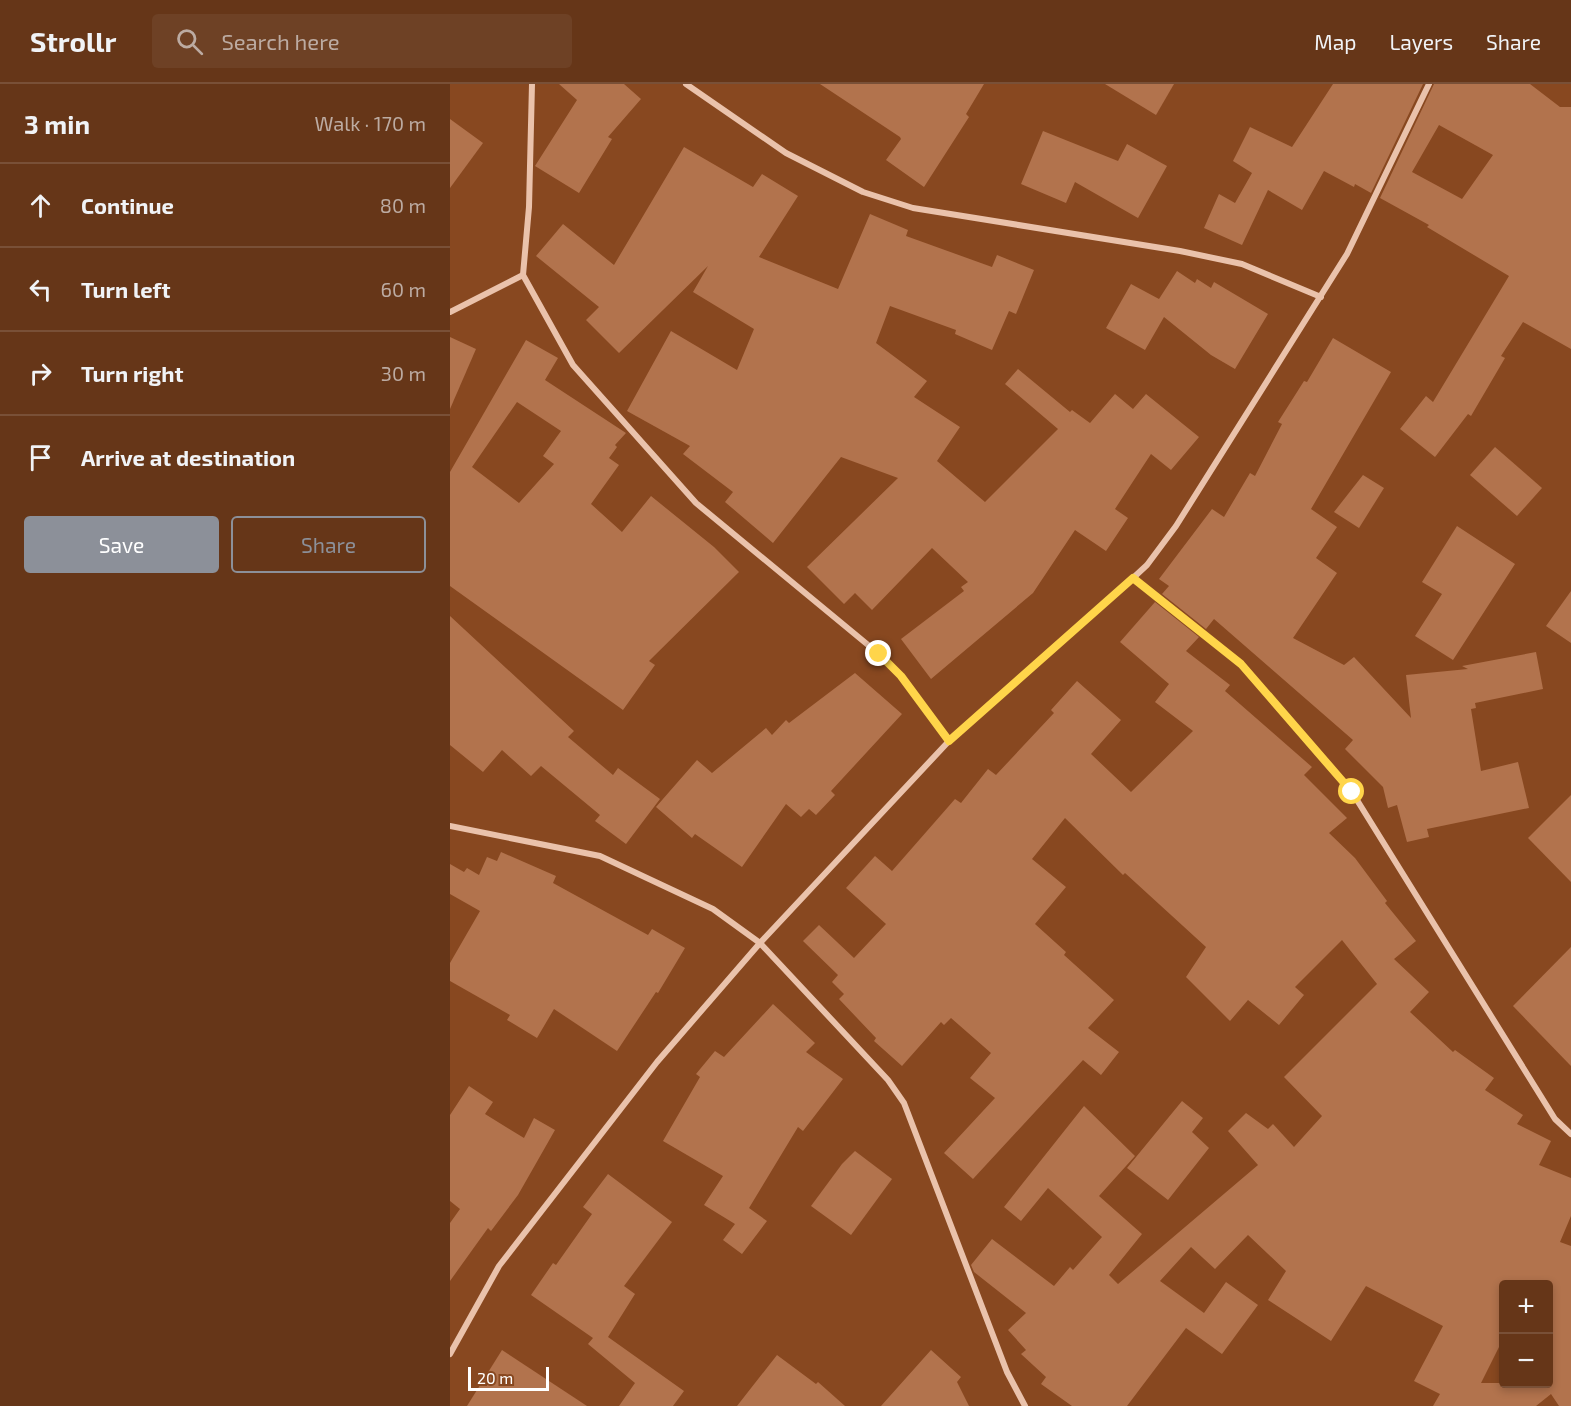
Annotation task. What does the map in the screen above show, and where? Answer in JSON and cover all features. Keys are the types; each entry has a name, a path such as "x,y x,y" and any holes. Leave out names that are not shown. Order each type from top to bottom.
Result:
{"street":[{"path":"532,84 530,207 523,274 573,365 696,503 879,654 901,676 949,741"},
{"path":"686,84 786,153 863,192 913,208 1180,251 1242,264 1321,297"},
{"path":"450,1354 499,1266 657,1062 760,943 949,741 1147,566 1176,526 1347,254 1429,84"},
{"path":"450,312 523,274"},
{"path":"1133,578 1241,664 1352,792 1555,1119 1571,1134"},
{"path":"450,826 600,856 712,909 760,943 888,1080 904,1103 1007,1372 1024,1406"}],"building":[{"path":"559,84 624,84 641,99 608,137 612,139 579,193 535,166 577,100"},
{"path":"820,84 984,84 966,114 969,117 924,187 886,160 901,139 900,137"},
{"path":"1105,84 1174,84 1156,115"},
{"path":"1333,84 1423,84 1371,193 1324,171 1302,210 1268,190 1242,245 1204,228 1219,194 1235,203 1252,173 1233,161 1250,127 1292,147"},
{"path":"1434,84 1530,84 1560,107 1571,107 1571,349 1523,322 1501,356 1505,358 1471,416 1468,414 1435,457 1400,429 1426,396 1433,402 1509,276 1427,227 1429,225 1380,198","holes":["1439,125 1493,155 1462,199 1412,172"]},
{"path":"450,119 483,143 450,188"},
{"path":"1043,131 1118,161 1127,144 1167,166 1138,218 1075,182 1066,203 1021,184"},
{"path":"684,147 753,187 762,174 798,196 759,257 838,289 870,214 908,230 906,236 992,267 997,255 1034,270 1016,314 1009,311 992,350 955,334 956,330 890,306 876,343 927,381 914,397 960,427 937,461 985,502 1058,429 1005,384 1018,369 1070,412 1072,410 1090,423 1115,394 1133,409 1146,394 1199,437 1171,470 1151,454 1115,509 1128,518 1106,551 1075,530 1033,593 931,679 901,639 964,591 961,587 968,582 932,548 872,610 855,593 844,604 807,567 898,478 841,457 773,543 725,502 733,492 683,454 690,446 627,411 671,331 737,370 754,329 693,292 708,266 619,353 586,320 599,307 536,256 563,224 614,265"},
{"path":"1177,271 1195,283 1197,279 1211,288 1214,282 1268,314 1235,369 1211,355 1164,317 1145,350 1106,328 1131,284 1159,299"},
{"path":"450,337 476,349 450,409"},
{"path":"1333,338 1391,372 1311,509 1337,527 1316,558 1337,573 1293,638 1344,665 1354,657 1411,718 1406,675 1468,669 1462,666 1536,652 1543,689 1475,703 1476,708 1471,709 1481,771 1518,762 1529,808 1427,829 1429,837 1407,842 1397,805 1388,808 1383,787 1345,749 1353,740 1214,619 1206,629 1162,594 1169,586 1159,579 1212,509 1224,517 1250,473 1255,476 1282,424 1278,422 1304,381 1307,382"},
{"path":"526,340 558,358 545,380 626,433 615,445 617,447 609,458 619,465 591,504 622,532 651,496 714,547 739,572 649,661 655,665 623,710 450,586 450,472","holes":["517,402 561,431 543,456 554,464 519,503 472,467"]},
{"path":"1495,447 1542,488 1517,516 1470,475"},
{"path":"1363,475 1384,488 1359,528 1334,512"},
{"path":"1457,526 1515,564 1453,660 1415,636 1442,594 1422,582"},
{"path":"1571,591 1571,643 1546,626"},
{"path":"1155,602 1199,637 1186,651 1230,685 1225,691 1312,767 1304,775 1347,818 1329,833 1355,858 1387,901 1385,903 1416,941 1394,959 1429,992 1410,1012 1453,1052 1455,1050 1494,1078 1485,1090 1523,1115 1517,1124 1551,1141 1539,1165 1571,1178 1571,1216 1560,1242 1571,1246 1571,1406 1559,1406 1551,1394 1536,1406 1433,1406 1440,1394 1414,1381 1443,1326 1366,1286 1331,1341 1268,1300 1286,1271 1248,1235 1215,1269 1191,1247 1160,1281 1204,1313 1226,1282 1258,1305 1222,1354 1186,1328 1127,1406 1072,1406 1041,1384 1046,1377 1021,1354 1026,1350 1008,1330 1026,1313 974,1272 971,1265 992,1239 1054,1286 1070,1267 1073,1270 1102,1237 1048,1188 1021,1221 1004,1207 1084,1106 1135,1156 1099,1196 1142,1234 1109,1275 1118,1284 1258,1165 1228,1131 1246,1113 1268,1129 1273,1124 1294,1147 1322,1116 1284,1077 1377,984 1342,940 1295,987 1304,995 1279,1025 1248,1000 1230,1021 1186,977 1206,947 1125,873 1123,875 1065,818 1032,859 1066,887 1035,924 1066,952 1064,955 1114,1000 1088,1028 1119,1052 1101,1075 1083,1060 973,1179 944,1153 995,1098 970,1078 991,1053 951,1018 944,1025 941,1022 902,1066 874,1041 876,1038 839,999 844,994 832,982 838,975 803,941 819,925 854,958 886,924 846,888 875,856 892,871 955,799 961,803 988,769 996,775 1054,713 1051,710 1077,681 1121,720 1091,754 1131,792 1193,731 1155,702 1169,684 1120,642"},
{"path":"450,616 574,731 568,737 613,775 618,768 660,799 626,844 595,821 600,815 541,766 531,776 502,750 483,772 450,745"},
{"path":"855,673 902,714 831,791 835,795 816,815 809,809 801,817 786,804 742,867 695,834 692,838 656,807 697,760 712,773 766,728 772,735 786,720 789,723"},
{"path":"1571,795 1571,882 1528,838"},
{"path":"501,852 556,876 553,883 648,935 652,929 685,948 658,993 656,992 617,1051 554,1009 537,1038 507,1020 510,1015 450,981 450,963 480,911 450,894 450,864 464,872 467,868 479,875 487,857 497,861"},
{"path":"1571,947 1571,1066 1513,1006"},
{"path":"773,1004 815,1043 806,1052 843,1079 803,1131 798,1127 749,1208 767,1221 742,1254 723,1240 735,1224 704,1205 723,1176 663,1141 700,1077 696,1074 715,1051 724,1057"},
{"path":"469,1086 493,1102 485,1114 524,1138 534,1118 555,1130 518,1195 491,1231 488,1228 450,1281 450,1223 460,1209 450,1201 450,1115"},
{"path":"1182,1101 1203,1118 1192,1132 1209,1148 1168,1200 1127,1168"},
{"path":"855,1151 892,1179 851,1235 811,1206 842,1164"},
{"path":"608,1174 672,1222 624,1286 635,1294 608,1337 684,1391 673,1406 619,1406 635,1383 588,1344 593,1338 531,1295 553,1263 556,1265 592,1214 583,1207"},
{"path":"502,1350 587,1406 467,1406"},
{"path":"931,1350 961,1377 957,1382 969,1406 881,1406"},
{"path":"777,1355 816,1384 818,1382 845,1406 737,1406"}],"route":[{"path":"879,654 901,676 949,741 1133,578 1241,664 1352,792"}]}
